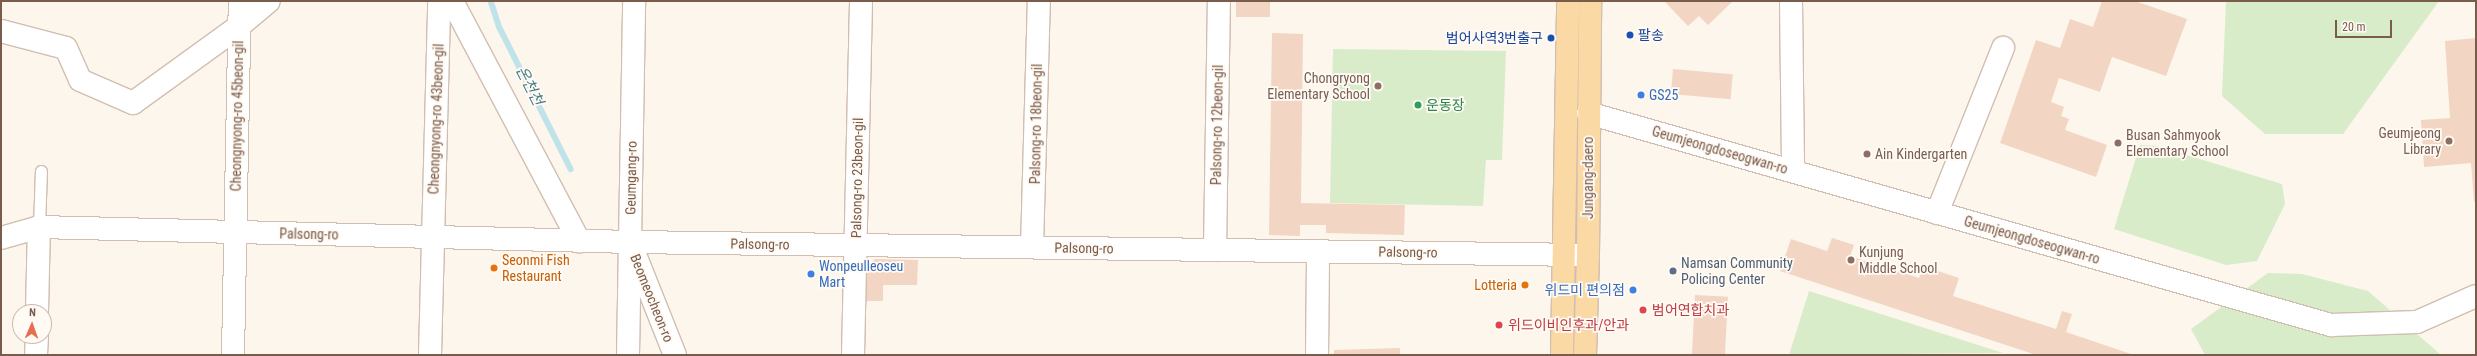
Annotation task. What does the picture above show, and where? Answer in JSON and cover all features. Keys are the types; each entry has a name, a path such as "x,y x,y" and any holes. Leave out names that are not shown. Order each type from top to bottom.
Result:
{"main road":[{"name":"Jungang-daero","path":"1562,355 1568,1"},
{"name":"Jungang-daero","path":"1585,355 1588,255 1590,1"}],"street":[{"name":"Cheongnyong-ro 45beon-gil","path":"233,355 238,27 240,1"},
{"path":"1,31 66,48 80,80 133,103 238,27 269,1"},
{"name":"Cheongnyong-ro 43beon-gil","path":"430,355 439,1"},
{"path":"452,1 579,241"},
{"name":"Geumgang-ro","path":"628,355 634,1"},
{"name":"Palsong-ro 23beon-gil","path":"853,355 861,1"},
{"name":"Palsong-ro 18beon-gil","path":"1032,247 1039,1"},
{"name":"Palsong-ro 12beon-gil","path":"1215,250 1219,1"},
{"path":"1791,1 1793,171"},
{"path":"1937,213 2003,48"},
{"name":"Geumjeongdoseogwan-ro","path":"1588,113 2331,325 2417,322 2476,296"},
{"path":"37,304 39,227"},
{"name":"Palsong-ro","path":"1,238 39,227 630,242 1588,255"},
{"name":"Beomeocheon-ro","path":"630,242 675,355"},
{"path":"1317,355 1318,251"},
{"path":"36,355 37,344"}],"lane":[{"path":"39,227 41,171"}],"green space":[{"path":"2226,1 2439,1 2343,134 2265,134 2222,96"},
{"name":"운동장","path":"1333,49 1506,51 1502,160 1486,160 1483,206 1330,203"},
{"path":"2140,145 2157,146 2282,184 2285,204 2257,261 2226,265 2114,229"},
{"path":"2268,273 2302,274 2368,291 2441,355 2205,355 2191,329"},
{"path":"1809,291 2003,353 1789,355"}],"building":[{"path":"1236,1 1270,1 1270,17 1236,17"},
{"path":"1664,1 1733,1 1708,25 1699,16 1688,26"},
{"path":"2102,1 2135,1 2187,19 2166,76 2112,57 2100,92 2059,78 2051,102 2064,107 2061,116 2069,119 2065,130 2107,145 2096,177 2000,143 2036,40 2060,48 2070,19 2093,27"},
{"path":"1272,33 1303,34 1301,203 1405,205 1404,235 1326,233 1326,225 1300,225 1300,236 1269,235"},
{"name":"Geumjeong Library","path":"2476,38 2476,201 2474,202 2471,163 2424,167 2421,120 2450,118 2445,41"},
{"path":"1673,69 1733,74 1731,99 1671,94"},
{"path":"1832,238 1854,245 1850,256 1919,278 1923,266 1959,278 1953,296 2056,329 2062,311 2072,314 2066,332 2134,355 2036,355 1780,271 1791,239 1827,251"},
{"path":"875,259 918,260 917,285 883,285 883,301 864,301 864,269"},
{"path":"1695,295 1728,297 1725,355 1692,355"},
{"path":"1400,348 1400,355 1334,355 1334,350"}],"waterway":[{"name":"온천천","path":"491,1 500,28 571,169"}],"place":[{"name":"팔송","path":"1630,35"},
{"name":"범어사역3번출구","path":"1551,38"},
{"name":"Chongryong Elementary School","path":"1378,86"},
{"name":"GS25","path":"1641,95"},
{"name":"운동장","path":"1418,105"},
{"name":"Geumjeong Library","path":"2449,141"},
{"name":"Busan Sahmyook Elementary School","path":"2118,143"},
{"name":"Ain Kindergarten","path":"1867,154"},
{"name":"Kunjung Middle School","path":"1851,260"},
{"name":"Seonmi Fish Restaurant","path":"494,268"},
{"name":"Namsan Community Policing Center","path":"1673,271"},
{"name":"Wonpeulleoseu Mart","path":"811,274"},
{"name":"Lotteria","path":"1525,285"},
{"name":"위드미 편의점","path":"1633,290"},
{"name":"범어연합치과","path":"1643,310"},
{"name":"위드이비인후과/안과","path":"1499,325"}]}
